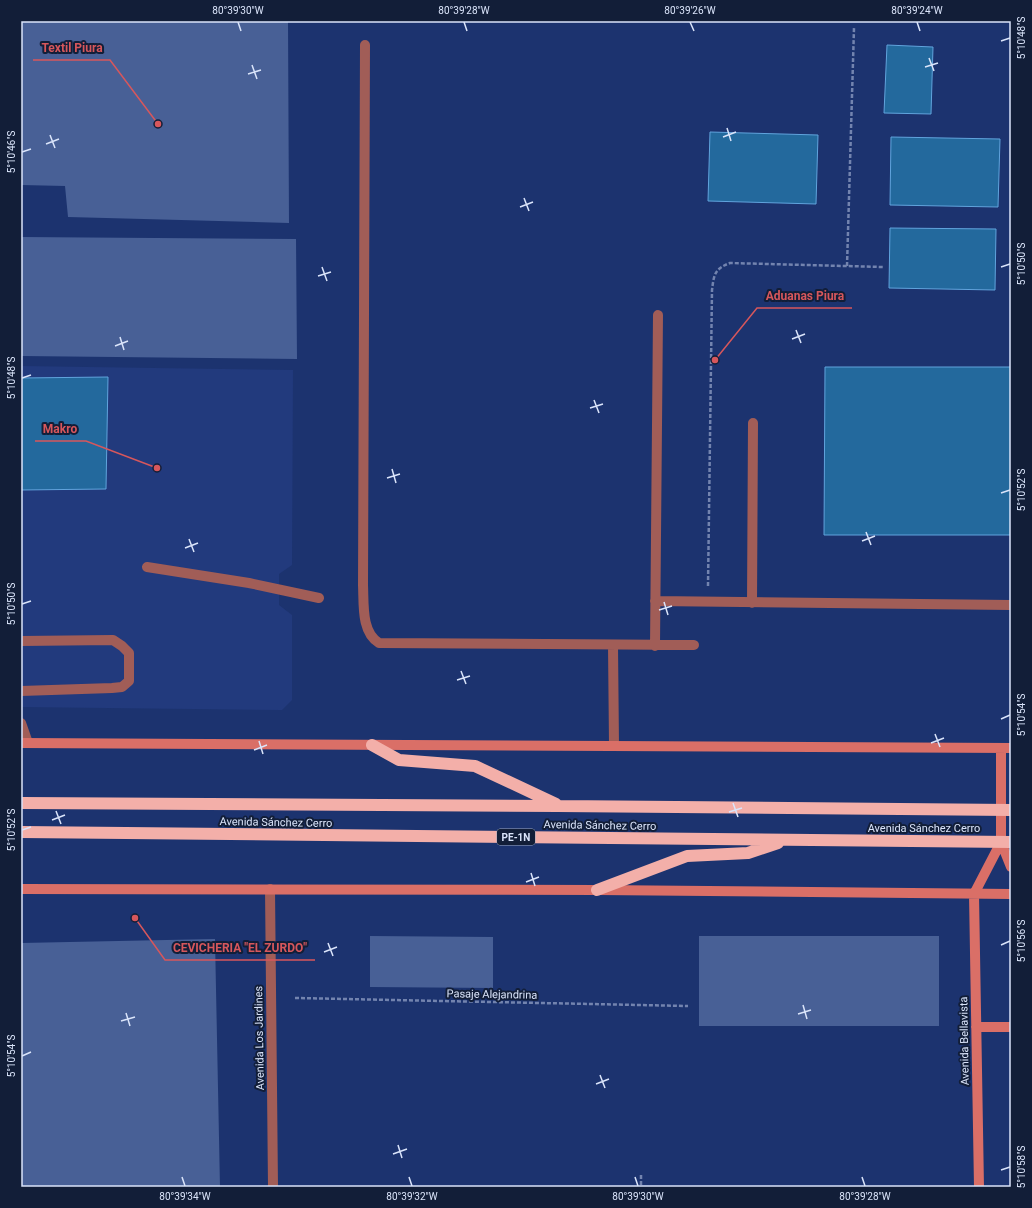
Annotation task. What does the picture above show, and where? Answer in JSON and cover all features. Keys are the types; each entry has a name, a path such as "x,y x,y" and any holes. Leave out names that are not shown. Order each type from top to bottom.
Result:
{"highway":[{"path":"372,745 399,760 475,766 558,806"},
{"name":"Avenida Sánchez Cerro","path":"21,803 1006,810"},
{"name":"Avenida Sánchez Cerro","path":"21,832 1006,842"},
{"path":"597,890 687,856 748,853 786,840"}],"main road":[{"path":"25,743 1006,748 1006,842 1011,867"},
{"path":"974,894 1006,842"},
{"path":"21,889 597,890 1011,894"},
{"name":"Avenida Bellavista","path":"974,894 979,1187"},
{"path":"976,1027 1011,1027"}],"street":[{"path":"365,45 363,585 365,622 372,640 379,644 694,646"},
{"path":"655,646 658,315"},
{"path":"752,603 753,423"},
{"path":"147,567 249,583 319,598"},
{"path":"655,601 1011,605"},
{"path":"21,641 112,640 122,646 129,654 130,681 122,687 112,688 21,691"},
{"path":"612,646 614,746"},
{"path":"21,723 25,743"},
{"name":"Avenida Los Jardines","path":"270,889 273,1187"}],"path":[{"path":"847,266 854,28"},
{"path":"708,602 712,290 717,270 730,263 882,267"},
{"name":"Pasaje Alejandrina","path":"295,998 688,1006"},
{"path":"642,1175 642,1187"}],"shaded area":[{"path":"21,21 288,21 289,223 68,217 65,186 21,185"},
{"path":"21,237 296,239 297,359 21,356"},
{"path":"21,366 293,370 292,565 279,574 279,605 292,615 292,700 282,710 21,707"},
{"path":"370,936 493,937 493,988 370,987"},
{"path":"699,936 939,936 939,1026 699,1026"},
{"path":"215,939 220,1187 21,1187 21,943"}],"building":[{"path":"887,45 933,47 931,114 884,113"},
{"path":"710,132 818,135 816,204 708,201"},
{"path":"891,137 1000,139 998,207 890,205"},
{"path":"890,228 996,229 995,290 889,288"},
{"path":"825,367 1011,367 1011,535 824,535"},
{"path":"108,377 106,489 21,490 21,378"}],"place":[{"name":"Textil Piura","path":"158,124"},
{"name":"Aduanas Piura","path":"715,360"},
{"name":"Makro","path":"157,468"},
{"name":"CEVICHERIA \"EL ZURDO\"","path":"135,918"}]}
